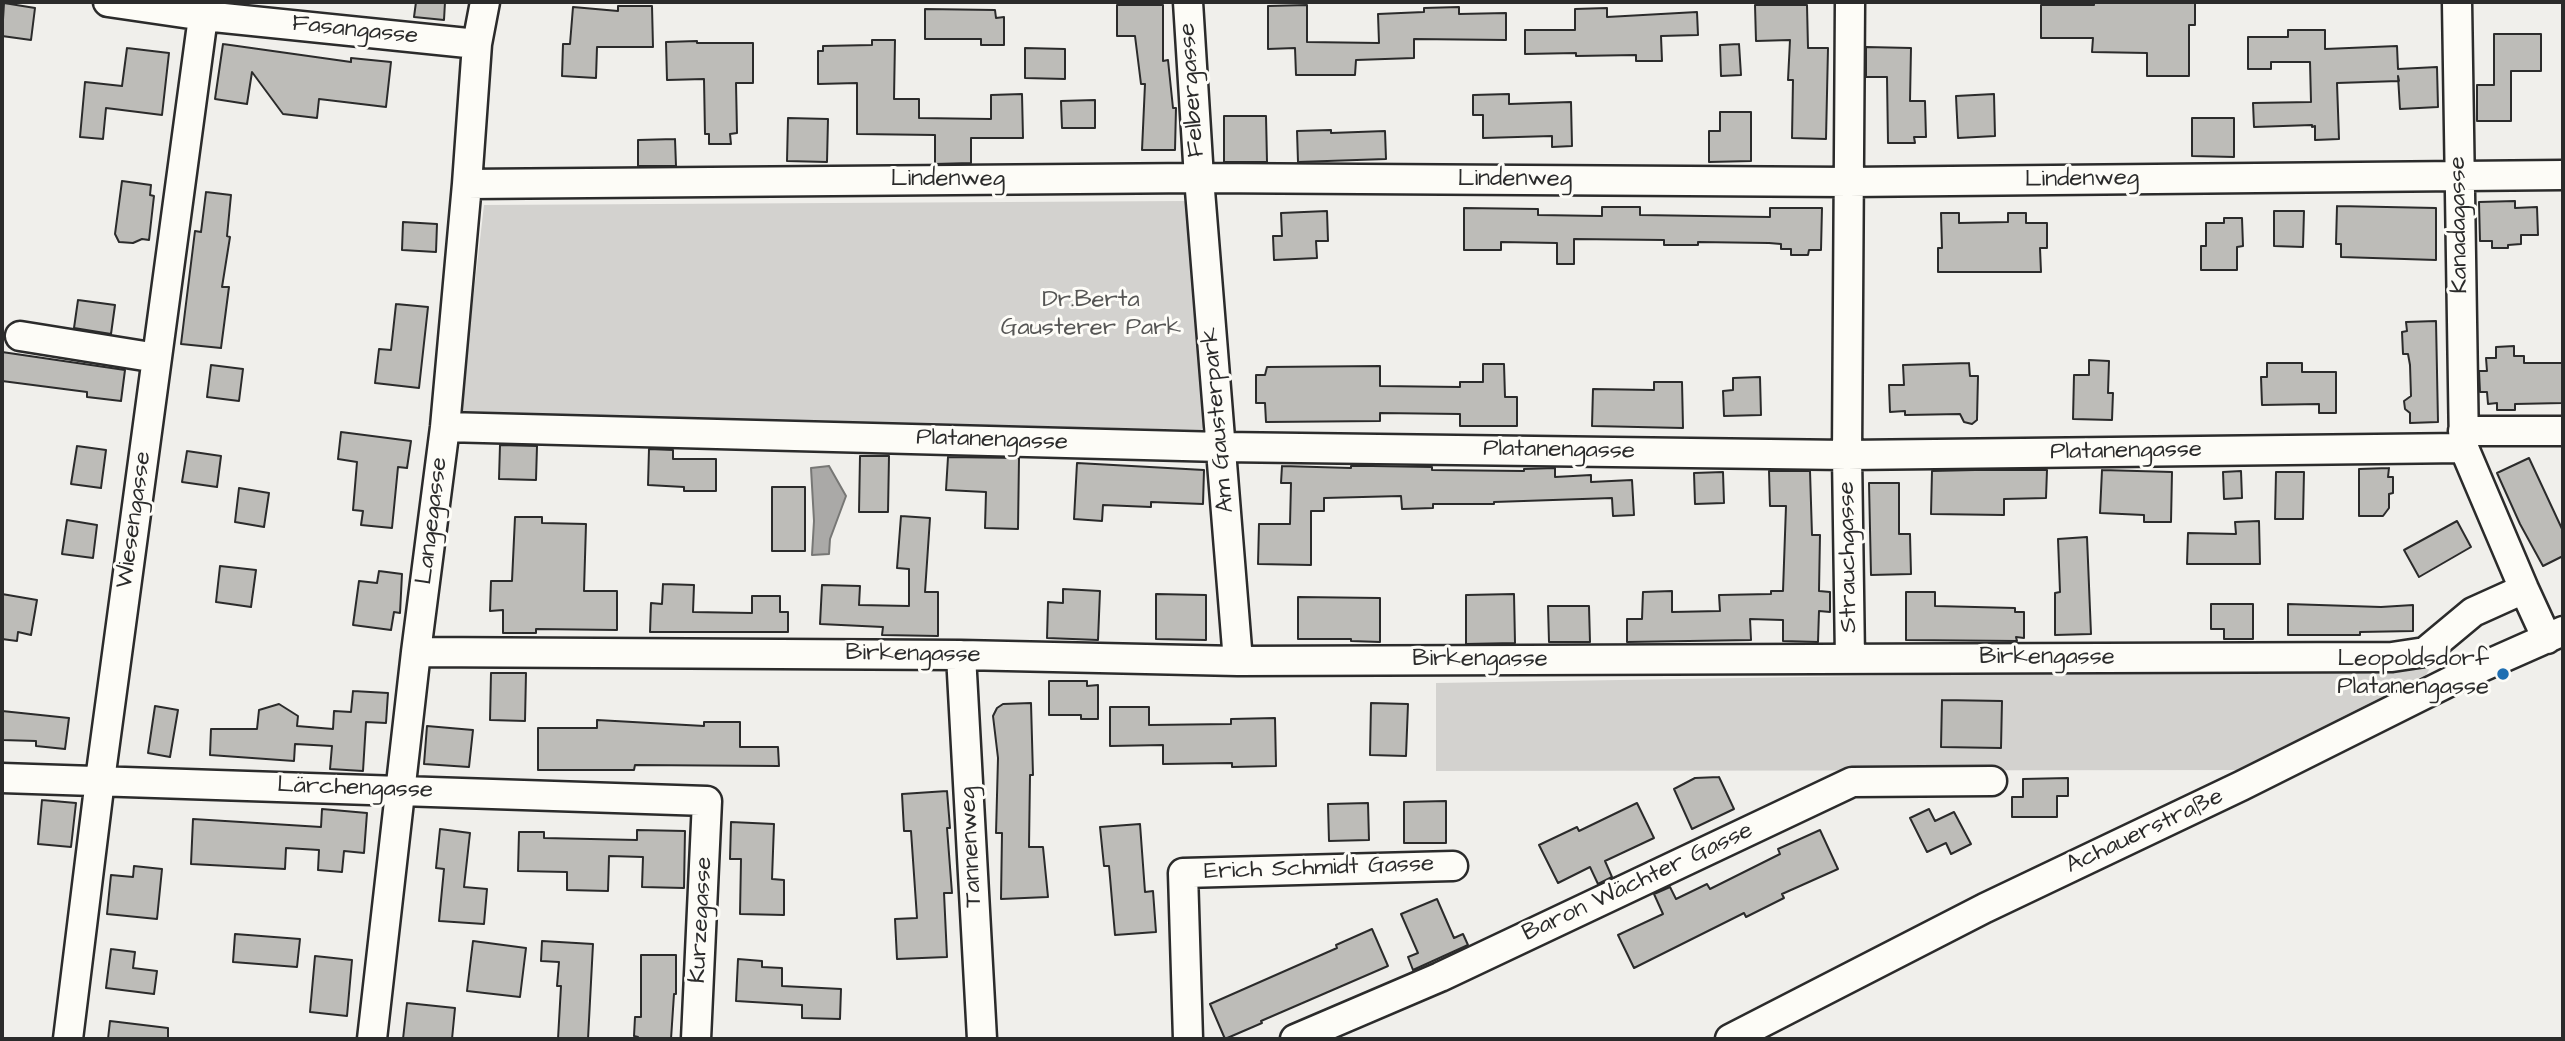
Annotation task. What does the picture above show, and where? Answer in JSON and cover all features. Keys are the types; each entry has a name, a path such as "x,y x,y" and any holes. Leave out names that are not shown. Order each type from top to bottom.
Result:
{"street":[{"name":"Fasangasse","path":"108,2 204,9 477,44"},
{"name":"Langegasse","path":"372,1039 399,790 445,427 477,44 485,2"},
{"name":"Felbergasse","path":"1188,2 1199,178"},
{"path":"1849,182 1850,2"},
{"name":"Kanadagasse","path":"2457,2 2463,440"},
{"name":"Wiesengasse","path":"68,1039 100,780 204,9"},
{"name":"Lindenweg","path":"467,184 1199,178 1849,182 2563,176"},
{"name":"Am Gausterpark","path":"1199,178 1238,661"},
{"name":"Strauchgasse","path":"1849,182 1847,455 1850,659"},
{"path":"20,337 157,358"},
{"name":"Platanengasse","path":"445,427 1222,447 1847,455 2463,440 2563,432"},
{"path":"2463,440 2524,589 2555,635"},
{"name":"Birkengasse","path":"416,652 961,655 1238,661 2392,657 2425,652 2473,612 2524,589"},
{"name":"Achauerstraße","path":"1730,1039 1985,908 2241,786 2457,678 2555,635"},
{"name":"Tannenweg","path":"961,655 982,1039"},
{"name":"Lärchengasse","path":"2,778 707,801"},
{"name":"Baron Wächter Gasse","path":"1295,1039 1440,977 1852,782 1992,781"},
{"name":"Kurzegasse","path":"696,1039 707,801"},
{"name":"Erich Schmidt Gasse","path":"1188,1039 1183,873 1453,866"}],"green space":[{"name":"Dr.Berta Gausterer Park","path":"1184,201 1197,216 1212,415 1201,430 460,413 484,205"},
{"path":"2425,662 2429,670 2426,675 2395,688 2383,698 2241,770 1436,771 1436,683 2415,667"}],"shaded area":[{"path":"829,466 846,496 830,539 829,554 812,555 814,521 811,468"}],"building":[{"path":"416,2 445,2 444,20 414,17"},
{"path":"2094,2 2195,3 2195,25 2189,25 2189,76 2147,76 2147,53 2092,52 2093,38 2041,38 2041,5 2094,5"},
{"path":"4,3 35,8 31,40 2,36"},
{"path":"1117,5 1163,5 1163,61 1168,60 1173,108 1176,108 1175,150 1142,150 1145,84 1141,84 1135,36 1117,36"},
{"path":"1307,5 1307,42 1379,43 1378,14 1459,7 1459,14 1506,13 1506,40 1414,39 1414,58 1356,60 1355,75 1296,75 1295,48 1268,49 1268,6"},
{"path":"1755,5 1807,5 1808,48 1828,48 1826,139 1792,138 1793,80 1788,80 1790,40 1756,41"},
{"path":"618,6 652,6 653,47 597,47 596,78 562,76 563,44 570,44 573,7 618,11"},
{"path":"1607,8 1607,17 1697,12 1698,35 1661,36 1662,61 1636,61 1636,55 1525,54 1525,30 1575,30 1575,9"},
{"path":"925,9 995,10 996,18 1004,17 1004,45 981,45 981,39 925,39"},
{"path":"2288,30 2325,30 2325,49 2397,46 2398,69 2437,67 2438,107 2400,109 2398,81 2337,83 2339,139 2315,140 2315,126 2312,125 2254,127 2253,103 2311,102 2310,62 2271,62 2271,69 2248,69 2248,37 2288,37"},
{"path":"2494,34 2541,34 2541,71 2511,71 2511,121 2477,121 2477,85 2494,85"},
{"path":"872,40 895,40 894,99 919,99 919,118 991,119 991,95 1022,94 1023,138 971,138 971,163 935,164 935,135 857,134 857,83 818,84 818,51 823,51 823,46 872,45"},
{"path":"666,42 753,43 753,83 736,83 737,133 730,134 731,144 709,144 709,134 705,134 704,79 667,80"},
{"path":"223,44 351,62 351,58 391,62 386,107 319,99 317,118 283,114 252,72 247,104 215,99"},
{"path":"1739,44 1741,75 1721,76 1720,45"},
{"path":"1866,47 1911,48 1910,101 1925,101 1926,137 1914,137 1915,143 1888,143 1887,77 1866,77"},
{"path":"127,48 169,53 162,115 106,108 103,139 80,137 85,82 122,86"},
{"path":"1025,48 1065,49 1065,79 1025,78"},
{"path":"1509,94 1509,104 1571,102 1572,146 1552,147 1552,136 1483,138 1483,115 1473,115 1473,95"},
{"path":"1994,94 1995,136 1958,138 1956,96"},
{"path":"1095,100 1095,128 1062,128 1061,101"},
{"path":"1720,112 1751,112 1751,161 1709,162 1709,131 1720,131"},
{"path":"1224,116 1266,116 1267,162 1224,162"},
{"path":"788,118 828,119 827,162 787,161"},
{"path":"2192,118 2234,118 2234,157 2192,156"},
{"path":"1331,130 1331,133 1385,131 1386,159 1298,162 1297,131"},
{"path":"675,139 676,166 638,166 638,140"},
{"path":"122,181 151,185 150,195 154,196 149,240 119,242 115,234"},
{"path":"206,192 231,195 227,236 230,237 222,287 229,287 221,348 181,344 195,231 201,232"},
{"path":"2515,201 2515,208 2537,207 2538,235 2521,235 2521,244 2508,245 2508,248 2492,248 2492,241 2480,241 2479,202"},
{"path":"2337,206 2436,208 2436,260 2341,257 2341,244 2336,244"},
{"path":"1602,207 1640,207 1640,215 1770,217 1770,208 1822,208 1821,250 1809,250 1808,255 1791,255 1791,249 1781,249 1781,244 1769,243 1698,242 1698,245 1664,245 1664,240 1574,239 1574,264 1557,264 1557,243 1501,242 1501,250 1464,250 1464,208 1538,209 1538,215 1602,216"},
{"path":"1327,211 1328,241 1316,241 1317,258 1274,260 1273,236 1282,236 1281,213"},
{"path":"2274,211 2304,211 2303,247 2274,246"},
{"path":"1941,213 1959,213 1959,223 2008,222 2008,213 2026,213 2026,223 2047,223 2047,248 2040,248 2041,272 1938,272 1938,248 1942,248"},
{"path":"2224,218 2242,218 2243,246 2237,247 2237,270 2201,270 2201,246 2206,246 2206,223 2224,223"},
{"path":"403,222 437,224 436,252 402,250"},
{"path":"78,300 115,305 111,334 74,328"},
{"path":"396,304 428,307 419,388 375,383 379,349 391,350"},
{"path":"2436,321 2438,422 2410,423 2410,413 2405,409 2404,401 2411,396 2410,365 2408,354 2403,354 2402,332 2407,331 2406,322"},
{"path":"2514,346 2514,356 2524,356 2524,363 2563,363 2563,403 2515,404 2515,410 2497,410 2497,403 2488,404 2487,392 2480,392 2479,371 2487,371 2486,358 2496,358 2496,347"},
{"path":"2,352 125,370 121,401 87,397 87,392 2,381"},
{"path":"2089,360 2109,361 2108,393 2113,393 2112,420 2073,419 2074,375 2089,375"},
{"path":"1969,363 1970,376 1978,376 1977,420 1972,424 1964,422 1960,414 1905,415 1905,411 1890,412 1889,385 1904,385 1903,365"},
{"path":"2267,363 2302,363 2302,372 2336,372 2336,413 2319,413 2319,404 2262,405 2261,377 2267,377"},
{"path":"1483,364 1504,364 1505,397 1517,397 1517,426 1460,426 1460,414 1380,413 1380,421 1266,422 1265,403 1256,403 1256,375 1265,375 1267,367 1380,366 1380,386 1460,387 1460,382 1483,382"},
{"path":"211,365 243,369 239,401 207,397"},
{"path":"1760,377 1761,415 1724,416 1723,391 1733,390 1733,378"},
{"path":"1654,382 1682,382 1683,428 1592,426 1593,389 1654,390"},
{"path":"341,432 411,441 407,468 398,467 392,528 361,525 363,511 353,510 357,462 338,459"},
{"path":"500,445 537,446 536,480 499,479"},
{"path":"77,446 106,450 101,488 71,484"},
{"path":"649,449 673,450 673,459 716,459 716,491 684,491 684,487 648,485"},
{"path":"187,451 221,456 217,487 182,482"},
{"path":"860,456 889,456 888,512 859,512"},
{"path":"948,457 1019,458 1018,529 985,528 986,492 946,490"},
{"path":"2529,458 2563,531 2563,556 2543,566 2497,473"},
{"path":"1077,463 1204,470 1203,504 1151,502 1151,507 1103,505 1102,521 1074,519"},
{"path":"1282,466 1524,471 1555,468 1555,477 1591,475 1591,482 1632,480 1634,515 1613,516 1612,498 1433,504 1433,508 1402,509 1401,496 1324,498 1324,511 1311,511 1311,565 1258,564 1259,524 1290,524 1291,483 1281,483"},
{"path":"2389,468 2388,477 2393,477 2393,493 2389,494 2389,508 2383,516 2359,516 2359,469"},
{"path":"2047,470 2046,498 2004,499 2004,515 1931,514 1932,471"},
{"path":"2102,470 2172,472 2171,522 2144,522 2144,515 2100,513"},
{"path":"1769,471 1810,471 1812,535 1820,535 1819,591 1830,592 1830,612 1819,611 1818,642 1783,641 1783,620 1750,619 1751,640 1627,642 1627,619 1642,619 1643,592 1672,591 1672,612 1720,611 1719,595 1771,594 1771,591 1783,591 1786,506 1770,506"},
{"path":"2241,471 2242,498 2224,499 2223,472"},
{"path":"1723,472 1724,503 1695,504 1694,473"},
{"path":"2276,472 2304,472 2303,519 2275,519"},
{"path":"1869,483 1899,483 1899,534 1910,534 1911,574 1871,575"},
{"path":"772,487 805,487 805,551 772,551"},
{"path":"239,488 269,493 264,527 235,522"},
{"path":"901,516 930,518 925,592 938,592 938,636 882,635 883,627 820,624 822,585 860,586 859,605 909,606 909,569 897,568"},
{"path":"515,517 542,517 542,523 586,524 584,591 617,591 617,630 536,629 536,633 503,633 503,610 490,611 491,581 512,581"},
{"path":"67,520 97,525 93,558 62,554"},
{"path":"2259,521 2260,564 2187,564 2188,533 2236,534 2235,522"},
{"path":"2457,521 2471,547 2419,577 2404,550"},
{"path":"2087,537 2091,634 2055,635 2055,593 2060,592 2058,539"},
{"path":"220,566 256,570 251,607 216,602"},
{"path":"379,571 402,574 400,613 394,612 391,630 353,625 359,581 377,583"},
{"path":"663,584 694,585 693,612 752,613 752,596 780,596 780,612 788,612 788,632 650,632 651,603 662,604"},
{"path":"1063,589 1100,591 1098,640 1047,638 1048,602 1063,603"},
{"path":"1906,592 1935,592 1935,606 2015,608 2015,612 2024,612 2024,638 2016,637 2017,641 1906,640"},
{"path":"2,594 37,600 31,635 18,632 17,641 2,639"},
{"path":"1156,594 1206,595 1206,640 1156,639"},
{"path":"1514,594 1515,643 1466,644 1466,595"},
{"path":"1298,597 1380,598 1380,642 1298,639"},
{"path":"2211,604 2253,604 2253,639 2224,639 2224,629 2211,629"},
{"path":"2288,604 2381,607 2413,605 2413,631 2360,632 2360,635 2288,635"},
{"path":"1548,606 1589,606 1590,642 1549,642"},
{"path":"491,673 526,673 525,721 490,720"},
{"path":"1049,681 1087,681 1087,686 1098,685 1098,719 1081,719 1081,715 1049,715"},
{"path":"353,691 388,693 386,723 366,722 363,771 330,769 332,746 295,744 294,761 210,755 211,729 257,729 259,710 279,704 298,716 297,726 333,729 334,711 351,712"},
{"path":"1942,700 2002,701 2001,748 1941,747"},
{"path":"1031,703 1033,775 1030,775 1029,847 1043,847 1048,897 1001,899 1002,833 996,833 998,758 993,716 1003,704"},
{"path":"1371,703 1408,704 1406,756 1370,755"},
{"path":"155,706 178,710 170,757 148,753"},
{"path":"1110,707 1149,707 1149,725 1231,724 1231,719 1275,718 1276,766 1232,767 1232,763 1163,764 1163,745 1110,746"},
{"path":"2,711 69,718 65,749 36,746 36,741 2,740"},
{"path":"597,720 704,726 704,722 740,722 740,747 778,747 779,766 635,765 634,770 538,770 538,728 597,728"},
{"path":"427,726 473,730 469,767 424,764"},
{"path":"1719,777 1734,809 1692,829 1674,789 1695,778"},
{"path":"2068,778 2068,796 2057,796 2057,817 2012,817 2012,797 2023,797 2023,779"},
{"path":"947,791 952,893 944,893 947,957 897,959 895,919 917,918 911,831 904,831 902,794"},
{"path":"42,800 76,803 71,847 38,844"},
{"path":"1446,801 1446,843 1404,843 1404,802"},
{"path":"1368,803 1369,840 1329,841 1328,804"},
{"path":"1637,803 1654,838 1605,861 1612,877 1598,884 1590,867 1558,883 1539,845 1577,827 1579,831"},
{"path":"322,809 367,813 364,853 344,851 342,872 318,870 319,850 286,848 285,869 191,864 193,819 321,827"},
{"path":"1929,809 1935,821 1954,812 1971,844 1951,854 1946,843 1927,852 1910,818"},
{"path":"731,822 774,824 772,879 784,880 784,915 740,914 741,859 730,859"},
{"path":"1140,824 1145,892 1153,891 1156,932 1115,935 1109,866 1104,866 1100,827"},
{"path":"440,829 470,833 464,887 487,889 484,924 439,921 444,869 436,868"},
{"path":"637,830 685,831 684,888 642,887 643,857 609,856 608,891 567,890 567,872 518,871 519,832 544,832 544,838 637,840"},
{"path":"1820,830 1838,869 1782,894 1784,898 1746,917 1744,913 1634,968 1618,935 1663,914 1654,894 1670,887 1676,899 1707,884 1710,889 1780,854 1778,849"},
{"path":"134,866 162,869 157,919 107,914 111,875 133,877"},
{"path":"1437,899 1454,938 1463,934 1468,945 1413,970 1408,957 1418,953 1401,914"},
{"path":"1372,929 1388,966 1225,1039 1210,1004 1337,948 1336,945"},
{"path":"235,934 300,939 297,967 233,962"},
{"path":"473,941 526,948 520,997 467,991"},
{"path":"542,941 593,944 588,1039 558,1039 561,986 557,986 559,962 541,961"},
{"path":"111,949 135,952 133,968 157,971 154,994 106,988"},
{"path":"641,955 676,955 676,994 671,1039 638,1039 634,1036 635,1017 641,1017"},
{"path":"315,956 352,960 347,1016 310,1012"},
{"path":"738,959 762,961 762,967 782,968 782,986 841,989 840,1019 802,1018 802,1005 736,1001"},
{"path":"407,1003 455,1008 452,1039 403,1039"},
{"path":"110,1021 168,1028 168,1039 108,1039"}],"place":[{"name":"Leopoldsdorf Platanengasse","path":"2503,674"}]}
